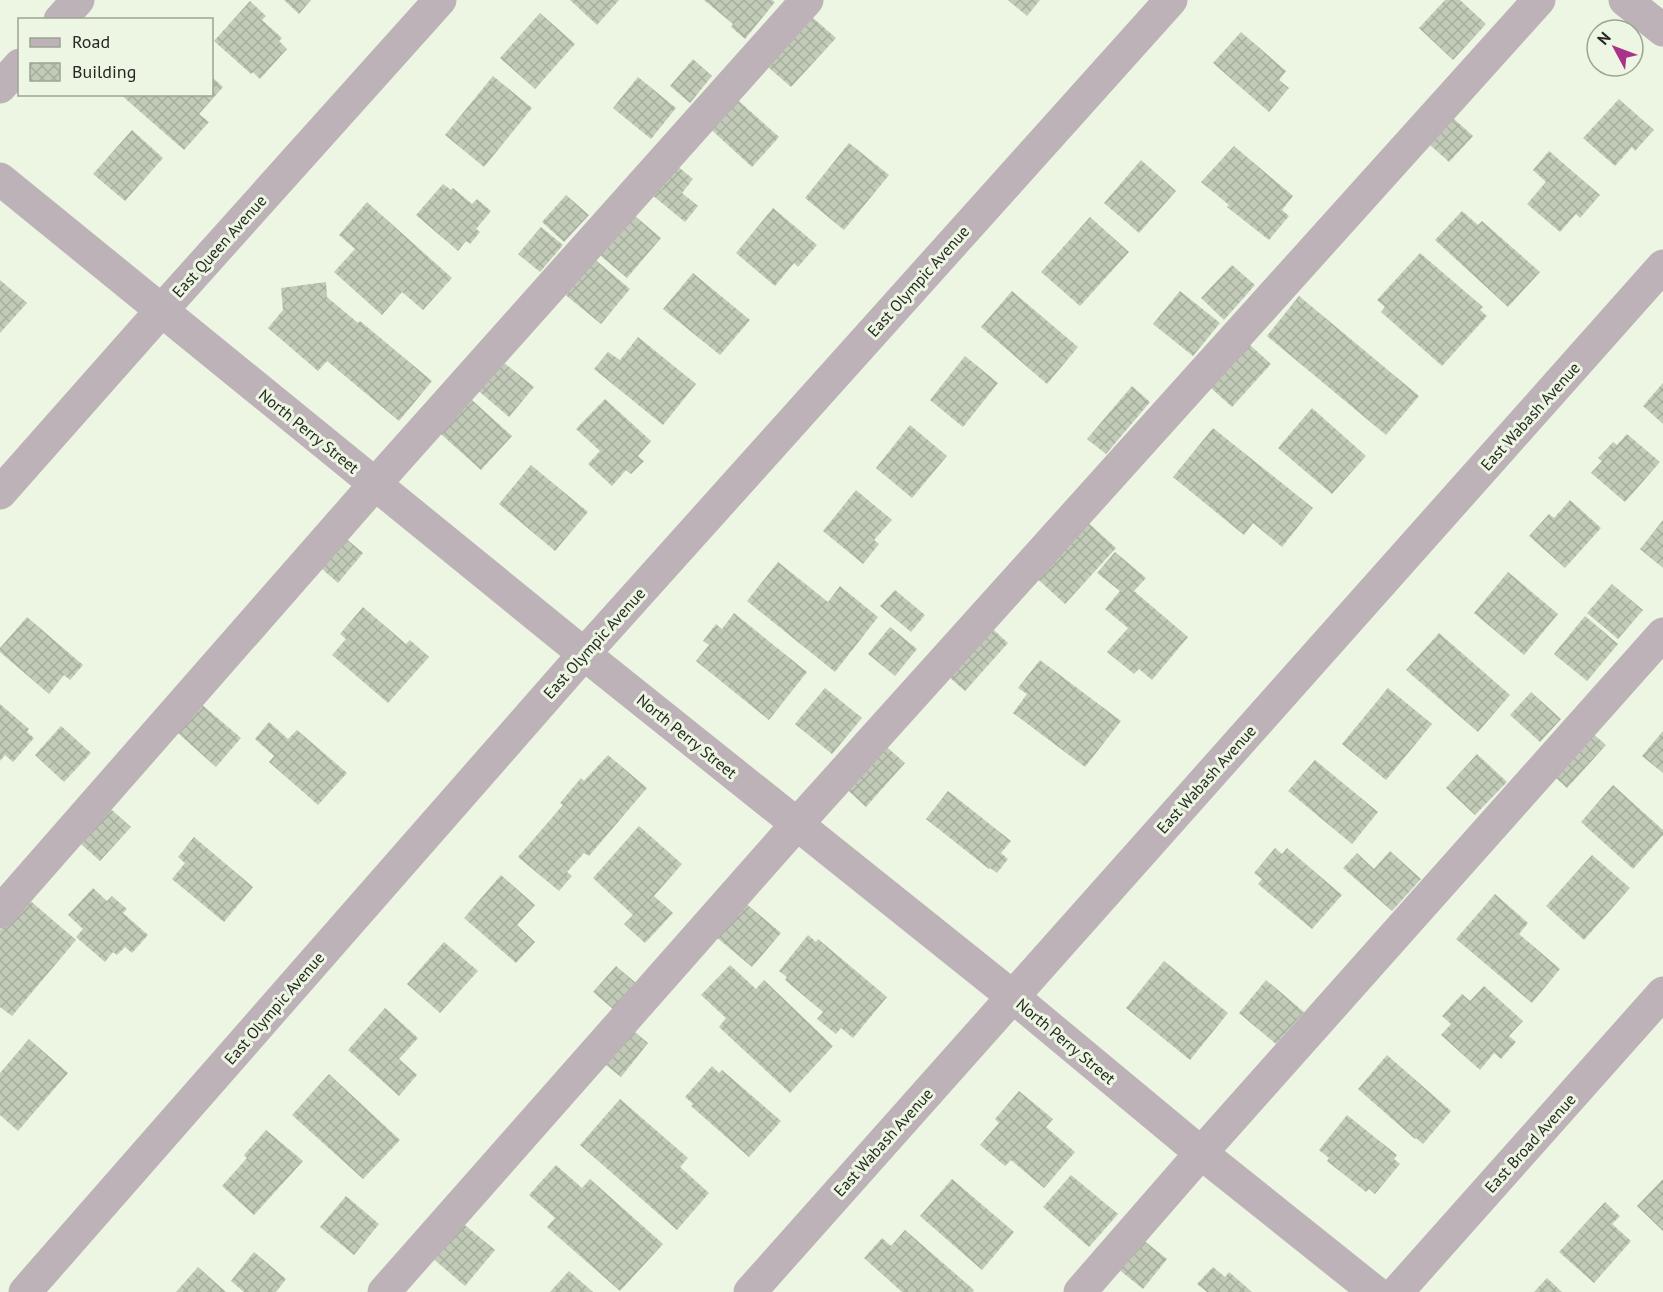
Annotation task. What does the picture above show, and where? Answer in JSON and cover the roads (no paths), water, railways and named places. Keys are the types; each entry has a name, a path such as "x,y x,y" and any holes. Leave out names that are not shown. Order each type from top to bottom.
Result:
{"street":[{"path":"62,18 78,0"},
{"name":"East Queen Avenue","path":"0,493 440,0"},
{"path":"0,912 375,484 807,0"},
{"name":"East Olympic Avenue","path":"25,1292 584,654 1170,0"},
{"path":"384,1292 797,824 1539,0"},
{"path":"1625,0 1663,30"},
{"path":"0,87 18,67"},
{"name":"North Perry Street","path":"0,179 584,654 1012,996 1201,1153 1374,1292"},
{"name":"East Wabash Avenue","path":"750,1292 1663,266"},
{"path":"1080,1292 1663,634"},
{"name":"East Broad Avenue","path":"1398,1292 1663,993"}]}
